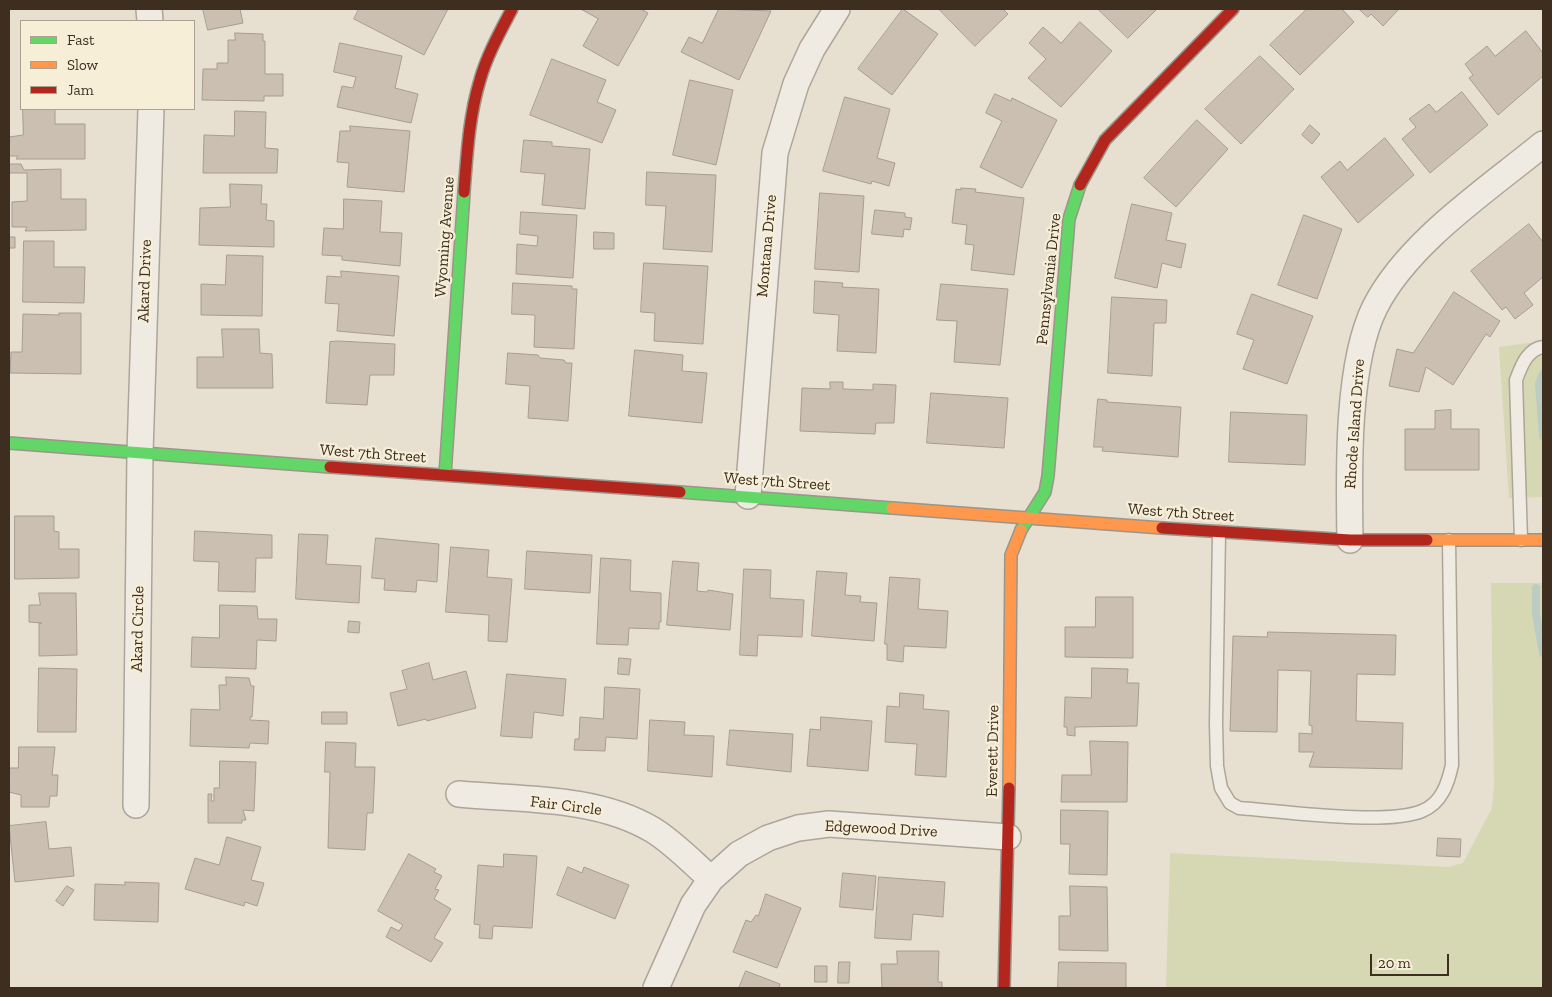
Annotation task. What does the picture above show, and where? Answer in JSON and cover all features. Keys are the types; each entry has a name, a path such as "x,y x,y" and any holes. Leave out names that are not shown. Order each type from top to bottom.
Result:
{"main road":[{"name":"Wyoming Avenue","path":"445,475 468,136 480,80 492,49 512,9"},
{"name":"Pennsylvania Drive","path":"1028,518 1045,492 1048,476 1066,248 1069,219 1077,189 1089,163 1105,140 1234,9"},
{"name":"West 7th Street","path":"9,443 1219,532 1350,540 1543,540"},
{"name":"Everett Drive","path":"1004,988 1008,837 1011,555 1015,541 1028,518"}],"street":[{"name":"Montana Drive","path":"748,496 775,153 796,84 812,49 837,9"},
{"name":"Akard Drive","path":"140,453 151,110"},
{"name":"Rhode Island Drive","path":"1350,540 1350,480 1358,361 1374,308 1387,286 1410,257 1434,233 1543,144"},
{"name":"Akard Circle","path":"136,805 140,453"},
{"name":"Fair Circle","path":"459,794 590,806 624,815 654,830 711,879"},
{"name":"Edgewood Drive","path":"656,988 693,905 711,879 739,854 768,838 798,828 829,824 1008,837"}],"lane":[{"path":"1521,540 1516,380 1525,359 1538,348 1543,347"},
{"path":"1219,532 1216,723 1217,766 1221,788 1230,803 1239,808 1360,817 1403,817 1424,810 1440,798 1448,784 1452,765 1450,540"}],"green space":[{"path":"1543,341 1543,497 1509,498 1499,347"},
{"path":"1491,583 1543,583 1543,988 1166,988 1170,853 1448,867 1463,863 1492,808 1494,785"}],"building":[{"path":"203,9 240,9 243,23 208,30"},
{"path":"359,9 448,9 424,55 354,19"},
{"path":"581,9 641,9 648,13 618,66 583,46 598,19"},
{"path":"719,9 771,11 739,80 681,52 689,37 702,43"},
{"path":"903,9 938,34 892,95 858,69"},
{"path":"939,9 1003,9 1008,14 975,46"},
{"path":"1098,9 1157,9 1128,38"},
{"path":"1307,9 1342,9 1354,22 1300,75 1270,45"},
{"path":"1359,9 1399,9 1383,26 1371,14 1368,17"},
{"path":"1080,22 1112,51 1061,107 1028,78 1046,59 1029,43 1043,27 1061,43"},
{"path":"1526,31 1543,53 1543,76 1498,115 1469,78 1473,75 1465,64 1487,46 1495,56"},
{"path":"235,33 263,34 263,41 265,41 265,74 283,74 283,96 264,96 264,101 202,100 203,69 217,69 217,63 228,63 228,40 235,40"},
{"path":"340,43 402,56 395,88 418,94 411,123 337,107 342,86 353,88 356,77 334,72"},
{"path":"1260,56 1294,89 1241,144 1205,109"},
{"path":"552,59 606,80 597,102 616,110 602,143 530,115"},
{"path":"690,80 733,90 716,165 673,155"},
{"path":"1462,92 1488,125 1430,173 1402,139 1416,127 1409,119 1429,104 1436,112"},
{"path":"995,94 1011,101 1012,98 1057,120 1022,188 980,167 1002,121 986,113"},
{"path":"845,97 890,109 877,158 895,163 889,186 872,181 871,184 823,171"},
{"path":"23,110 55,110 55,124 85,124 85,159 16,159 18,156 9,156 9,137 23,135"},
{"path":"235,111 266,112 265,148 278,149 277,173 203,173 204,135 234,136"},
{"path":"1197,120 1228,149 1176,207 1144,178"},
{"path":"1310,125 1320,134 1312,144 1302,135"},
{"path":"350,126 410,131 404,192 347,187 349,163 337,162 340,131 350,131"},
{"path":"1385,138 1414,175 1358,223 1321,177 1340,161 1347,170"},
{"path":"524,140 552,142 552,146 590,149 585,209 542,205 545,174 521,172"},
{"path":"9,164 21,164 24,170 61,169 61,199 86,199 86,230 25,231 27,227 12,227 12,202 27,201 27,173 9,173"},
{"path":"647,172 716,175 712,252 663,249 666,206 646,205"},
{"path":"230,184 262,185 261,204 267,204 266,220 274,221 274,247 199,245 200,208 230,207"},
{"path":"961,188 976,189 975,192 1024,198 1014,275 971,270 974,245 965,244 967,225 952,223 956,189 961,190"},
{"path":"820,193 864,196 859,272 815,269"},
{"path":"344,199 382,201 380,232 402,233 400,266 342,260 342,256 322,255 324,228 343,229"},
{"path":"1132,204 1172,213 1166,240 1186,244 1181,268 1162,263 1157,288 1115,278"},
{"path":"875,210 905,213 905,217 912,218 910,230 904,229 903,237 872,234"},
{"path":"521,212 577,215 573,278 516,274 517,244 537,246 538,236 520,234"},
{"path":"1304,215 1342,229 1317,299 1278,285"},
{"path":"1529,224 1543,242 1543,277 1524,293 1533,305 1515,319 1506,307 1502,310 1471,271"},
{"path":"594,232 614,233 614,249 594,249"},
{"path":"9,237 15,237 15,248 9,248"},
{"path":"24,241 54,241 54,267 85,267 84,303 23,302"},
{"path":"227,255 263,256 262,316 201,315 201,284 225,285"},
{"path":"644,263 708,266 703,344 654,341 655,313 641,312"},
{"path":"341,271 399,276 394,336 337,331 339,304 325,303 327,276 341,277"},
{"path":"815,281 843,283 842,287 879,289 876,353 837,351 839,315 814,313"},
{"path":"513,283 572,286 572,289 577,289 574,349 534,347 535,315 512,314"},
{"path":"941,284 1008,289 1000,365 954,362 957,321 937,320"},
{"path":"1454,292 1500,321 1490,337 1486,334 1453,385 1426,367 1419,392 1389,386 1397,349 1413,353"},
{"path":"1252,294 1313,316 1287,384 1243,369 1254,340 1237,334"},
{"path":"1112,297 1167,300 1166,323 1154,323 1152,376 1108,373"},
{"path":"59,313 81,313 81,374 10,373 11,352 22,352 23,314 59,315"},
{"path":"222,329 259,329 260,353 272,354 273,388 197,388 197,357 223,357"},
{"path":"330,342 395,344 394,375 370,375 367,405 326,403"},
{"path":"635,350 683,355 682,371 707,373 702,423 629,416"},
{"path":"508,353 538,355 540,358 564,360 566,363 572,363 568,421 528,418 530,386 506,384"},
{"path":"830,382 843,382 843,389 873,390 873,384 896,385 894,423 876,423 875,434 800,431 802,388 830,389"},
{"path":"931,393 1008,398 1004,448 927,443"},
{"path":"1098,399 1107,400 1107,402 1181,407 1178,457 1102,451 1103,447 1094,447"},
{"path":"1451,410 1451,429 1479,429 1479,470 1405,470 1405,429 1435,429 1435,411"},
{"path":"1231,412 1307,415 1305,465 1229,462"},
{"path":"15,516 54,516 54,531 59,532 59,549 79,549 79,578 15,579"},
{"path":"195,531 272,535 272,558 256,558 255,592 218,591 219,562 194,561"},
{"path":"299,534 328,535 326,564 361,566 359,603 296,599"},
{"path":"376,538 439,544 437,582 417,580 416,592 384,590 385,579 372,578"},
{"path":"451,547 489,550 487,577 512,579 507,642 488,641 489,615 446,612"},
{"path":"527,551 592,555 590,593 525,589"},
{"path":"601,558 631,560 630,591 661,593 661,622 659,622 659,629 629,628 628,645 597,644"},
{"path":"673,561 699,563 697,591 707,592 708,590 733,594 730,630 667,625"},
{"path":"744,569 771,570 770,598 804,600 802,637 758,635 757,656 740,655"},
{"path":"817,571 847,573 845,595 861,596 860,602 877,603 874,641 812,636"},
{"path":"890,577 920,579 918,609 948,611 946,648 904,646 903,662 887,660 887,644 885,644"},
{"path":"39,593 76,593 77,655 39,656 39,623 42,623 29,622 29,605 40,605"},
{"path":"1096,597 1133,597 1133,658 1065,657 1065,627 1095,627"},
{"path":"220,605 257,606 258,619 277,619 276,641 257,640 256,669 191,667 192,637 219,638"},
{"path":"349,621 360,622 359,633 348,632"},
{"path":"1268,632 1396,635 1395,675 1357,674 1356,721 1403,723 1402,769 1309,767 1314,752 1299,752 1299,733 1312,734 1312,726 1309,725 1311,671 1278,670 1277,732 1230,731 1233,636 1267,637"},
{"path":"619,658 631,659 629,675 618,674"},
{"path":"429,663 433,680 466,671 476,708 427,721 426,719 398,726 390,693 407,689 402,671"},
{"path":"39,668 77,669 76,732 38,732"},
{"path":"1092,668 1128,669 1127,683 1139,683 1137,726 1075,727 1075,736 1067,735 1067,727 1064,727 1065,697 1091,698"},
{"path":"507,674 566,679 563,716 534,712 532,738 501,736"},
{"path":"226,677 249,678 251,686 254,686 252,717 250,717 250,720 269,721 268,744 250,743 249,748 190,746 191,709 220,710 219,685 226,685"},
{"path":"605,687 640,689 637,739 606,737 605,751 574,750 575,739 579,739 580,717 603,719"},
{"path":"900,693 924,695 923,709 949,711 946,777 915,775 917,744 885,742 887,706 899,707"},
{"path":"322,712 347,712 347,724 322,724"},
{"path":"821,717 872,721 868,771 807,766 810,729 820,730"},
{"path":"650,720 685,722 684,735 714,736 712,777 648,771"},
{"path":"730,730 793,734 791,772 727,765"},
{"path":"1090,741 1128,742 1127,802 1061,802 1062,775 1091,775"},
{"path":"326,742 356,743 355,767 375,767 373,813 367,813 365,850 328,848 330,772 325,772"},
{"path":"19,747 55,747 52,775 58,775 57,796 50,796 49,807 21,807 21,795 9,792 9,768 18,768"},
{"path":"220,761 256,762 254,811 243,810 246,820 242,820 242,823 208,823 208,794 212,794 211,801 214,801 214,788 219,788"},
{"path":"1061,810 1108,811 1107,875 1069,874 1070,844 1061,844"},
{"path":"46,822 49,849 71,847 74,876 15,882 9,826"},
{"path":"227,837 261,847 251,880 264,883 257,906 245,902 244,906 185,889 195,858 219,865"},
{"path":"1438,838 1461,839 1460,857 1437,856"},
{"path":"409,854 436,869 434,872 442,876 435,889 439,890 434,899 451,909 434,938 443,943 431,962 386,937 391,927 399,931 403,925 378,911"},
{"path":"504,854 537,856 532,928 493,926 492,939 479,938 480,925 474,924 478,865 503,867"},
{"path":"568,867 582,873 584,867 629,885 615,919 557,895"},
{"path":"843,873 876,876 873,910 840,907"},
{"path":"879,877 945,882 943,917 913,914 911,940 875,938"},
{"path":"125,882 159,883 158,922 94,920 95,884 125,885"},
{"path":"67,886 74,890 63,906 56,901"},
{"path":"1070,886 1107,887 1108,951 1059,950 1059,916 1070,916"},
{"path":"766,894 801,908 777,968 733,952 746,920 751,922 756,915 758,916"},
{"path":"897,951 939,951 938,982 942,982 942,988 882,988 881,964 897,964"},
{"path":"839,962 850,962 849,983 838,983"},
{"path":"1059,962 1126,963 1126,988 1058,988"},
{"path":"815,966 827,966 827,982 815,982"},
{"path":"746,971 780,984 779,988 739,988"}],"waterway":[{"path":"1543,374 1539,384 1543,436"},
{"path":"1536,588 1536,614 1543,653"}],"traffic: fast":[{"path":"1021,530 1045,492 1048,476 1069,219 1080,185"},
{"path":"445,475 464,192"},
{"path":"9,443 330,467"},
{"path":"680,492 892,508"}],"traffic: slow":[{"path":"892,508 1162,528"},
{"path":"1009,788 1011,555 1021,530"},
{"path":"1427,540 1543,540"}],"traffic: jam":[{"path":"464,192 469,135 476,94 490,53 512,9"},
{"path":"1080,185 1105,140 1233,9"},
{"path":"330,467 680,492"},
{"path":"1162,528 1350,540 1427,540"},
{"path":"1004,988 1009,788"}]}
